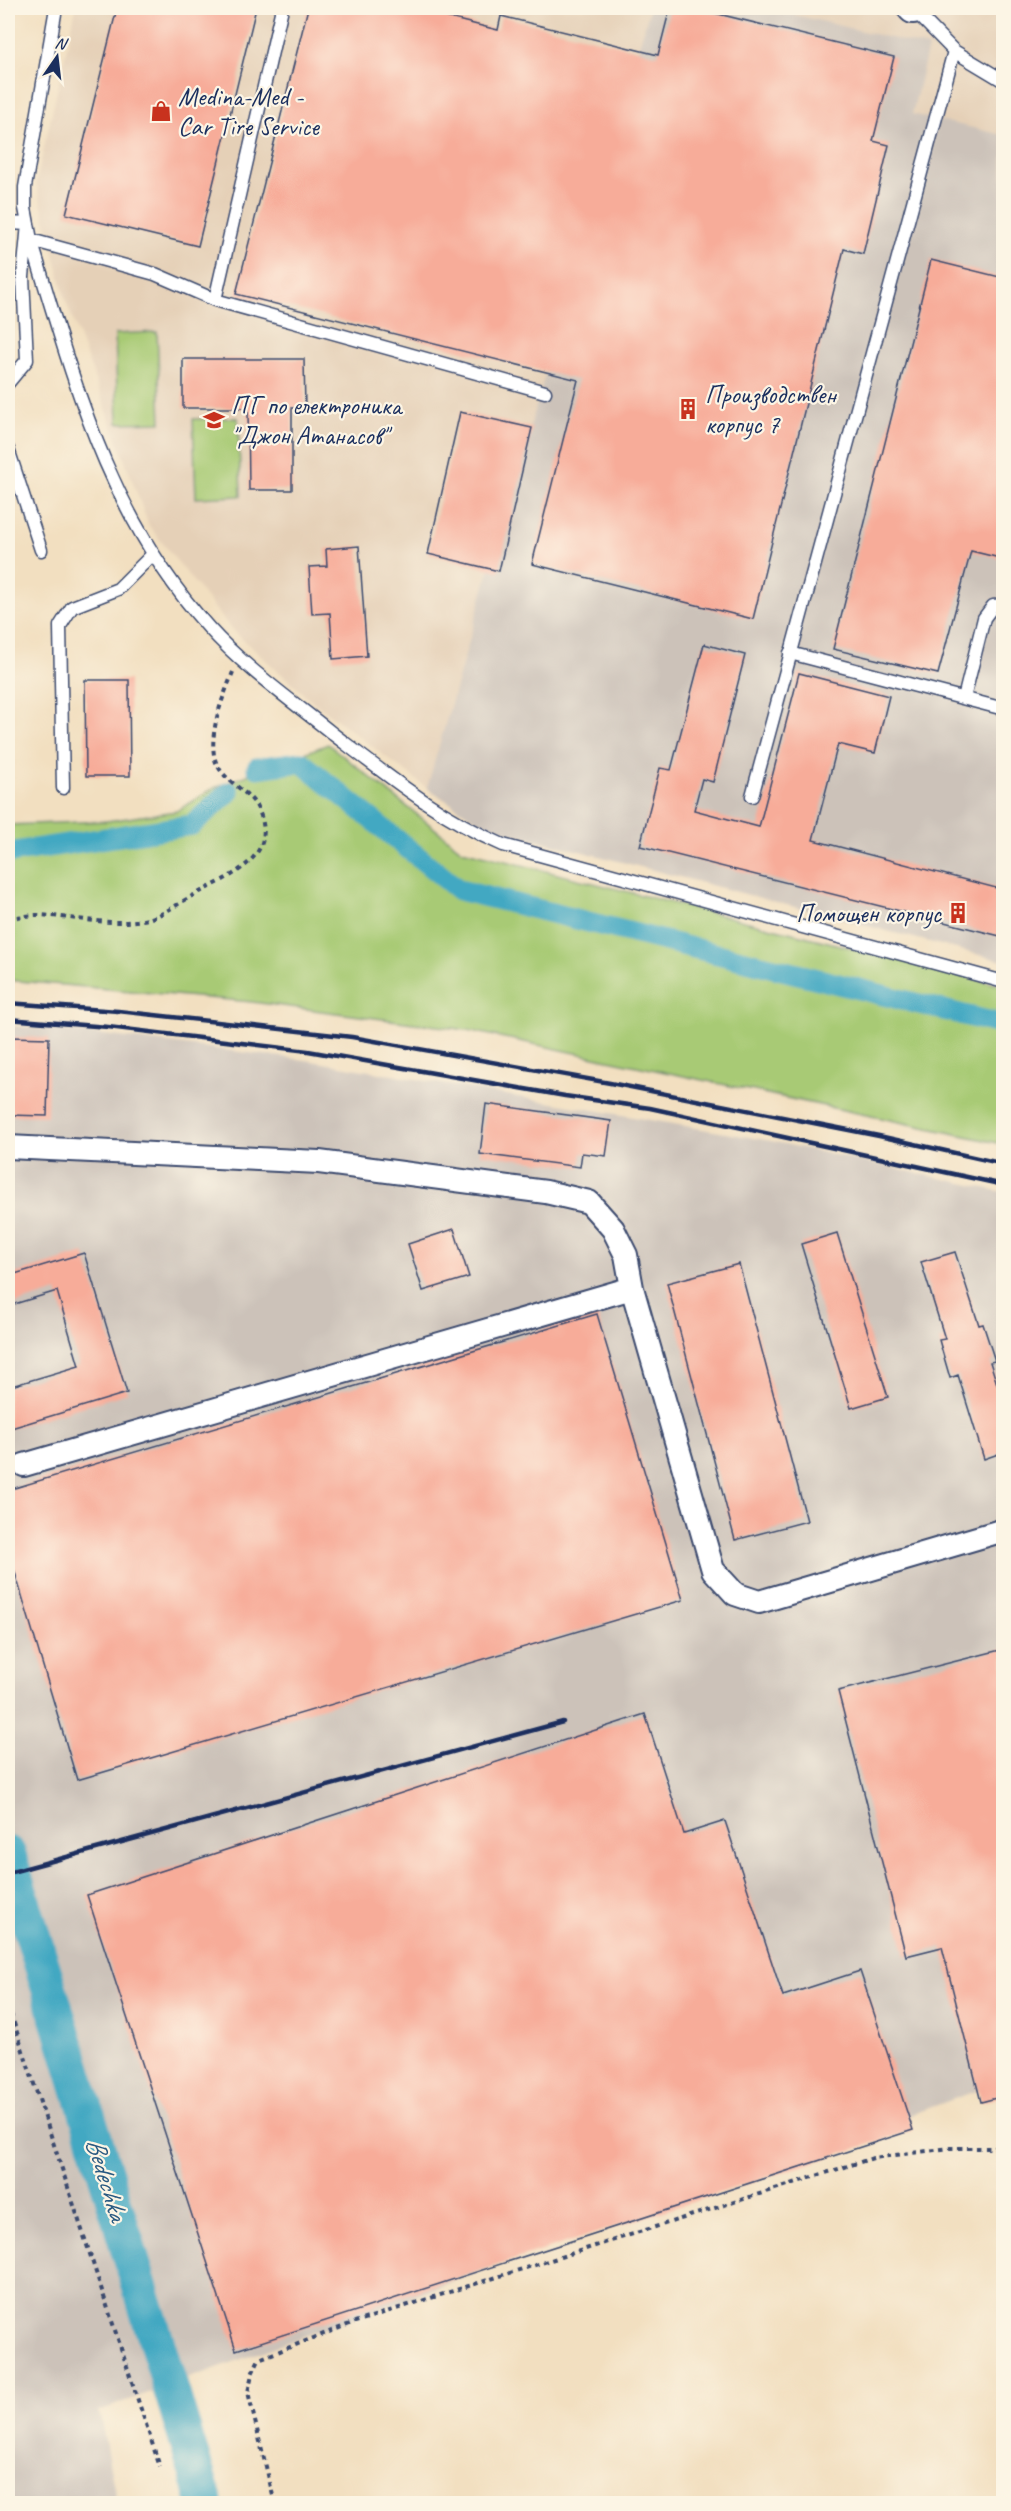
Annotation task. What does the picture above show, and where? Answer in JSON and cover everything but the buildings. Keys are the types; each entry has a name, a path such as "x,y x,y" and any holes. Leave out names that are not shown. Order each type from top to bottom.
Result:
{"street":[{"path":"8,1147 319,1162 546,1192 589,1202 614,1229 626,1255 632,1288 713,1570 735,1594 759,1602 1004,1530"},
{"path":"24,1465 632,1288"}],"lane":[{"path":"8,382 27,360 22,269 27,224 25,187 56,8"},
{"path":"214,300 282,8"},
{"path":"912,8 954,51 1004,81"},
{"path":"752,796 954,51"},
{"path":"8,223 27,224"},
{"path":"27,224 94,439 120,498 151,556 192,608 239,657 425,804 470,831 503,845 1004,982"},
{"path":"31,240 155,274 214,300 545,392"},
{"path":"8,449 41,550"},
{"path":"63,788 60,626 72,607 118,589 151,556"},
{"path":"964,698 984,618 993,606 1004,605"},
{"path":"790,652 1004,709"}],"path":[{"path":"8,919 37,915 116,923 150,918 240,871 259,851 266,831 256,806 223,773 214,757 214,733 224,695 239,657"},
{"path":"8,2005 160,2467"},
{"path":"275,2504 248,2392 252,2374 260,2359 355,2322 873,2158 950,2148 996,2148 1004,2145"}],"shaded area":[{"path":"76,8 1003,8 1003,961 487,827 427,788 312,701 232,630 149,526 65,298 36,183"},
{"path":"650,8 766,8 928,47 912,114 1003,135 1003,961 487,827 427,788"},
{"path":"8,1026 56,1029 306,1060 771,1141 1003,1192 1003,2081 99,2411 117,2503 8,2503"}],"green space":[{"path":"157,332 161,422 118,423 115,334"},
{"path":"238,418 241,496 196,498 193,419"},
{"path":"328,744 462,850 1003,986 1003,1144 467,1030 252,1002 8,980 8,825 107,821 177,811 214,788"}],"waterway":[{"path":"257,768 301,762 459,890 1004,1025"},
{"path":"8,853 192,825 229,792"},
{"name":"Bedechka","path":"8,1854 206,2504"}],"railway":[{"path":"8,1003 118,1011 352,1037 610,1083 879,1136 1004,1164"},
{"path":"8,1019 108,1027 308,1051 565,1096 650,1108 1004,1185"},
{"path":"8,1873 563,1722"}],"place":[{"name":"Medina-Med - Car Tire Service","path":"161,111"},
{"name":"Производствeн корпус 7","path":"688,409"},
{"name":"ПГ по електроника \"Джон Атанасов\"","path":"214,420"},
{"name":"Помощен корпус","path":"958,913"}]}
